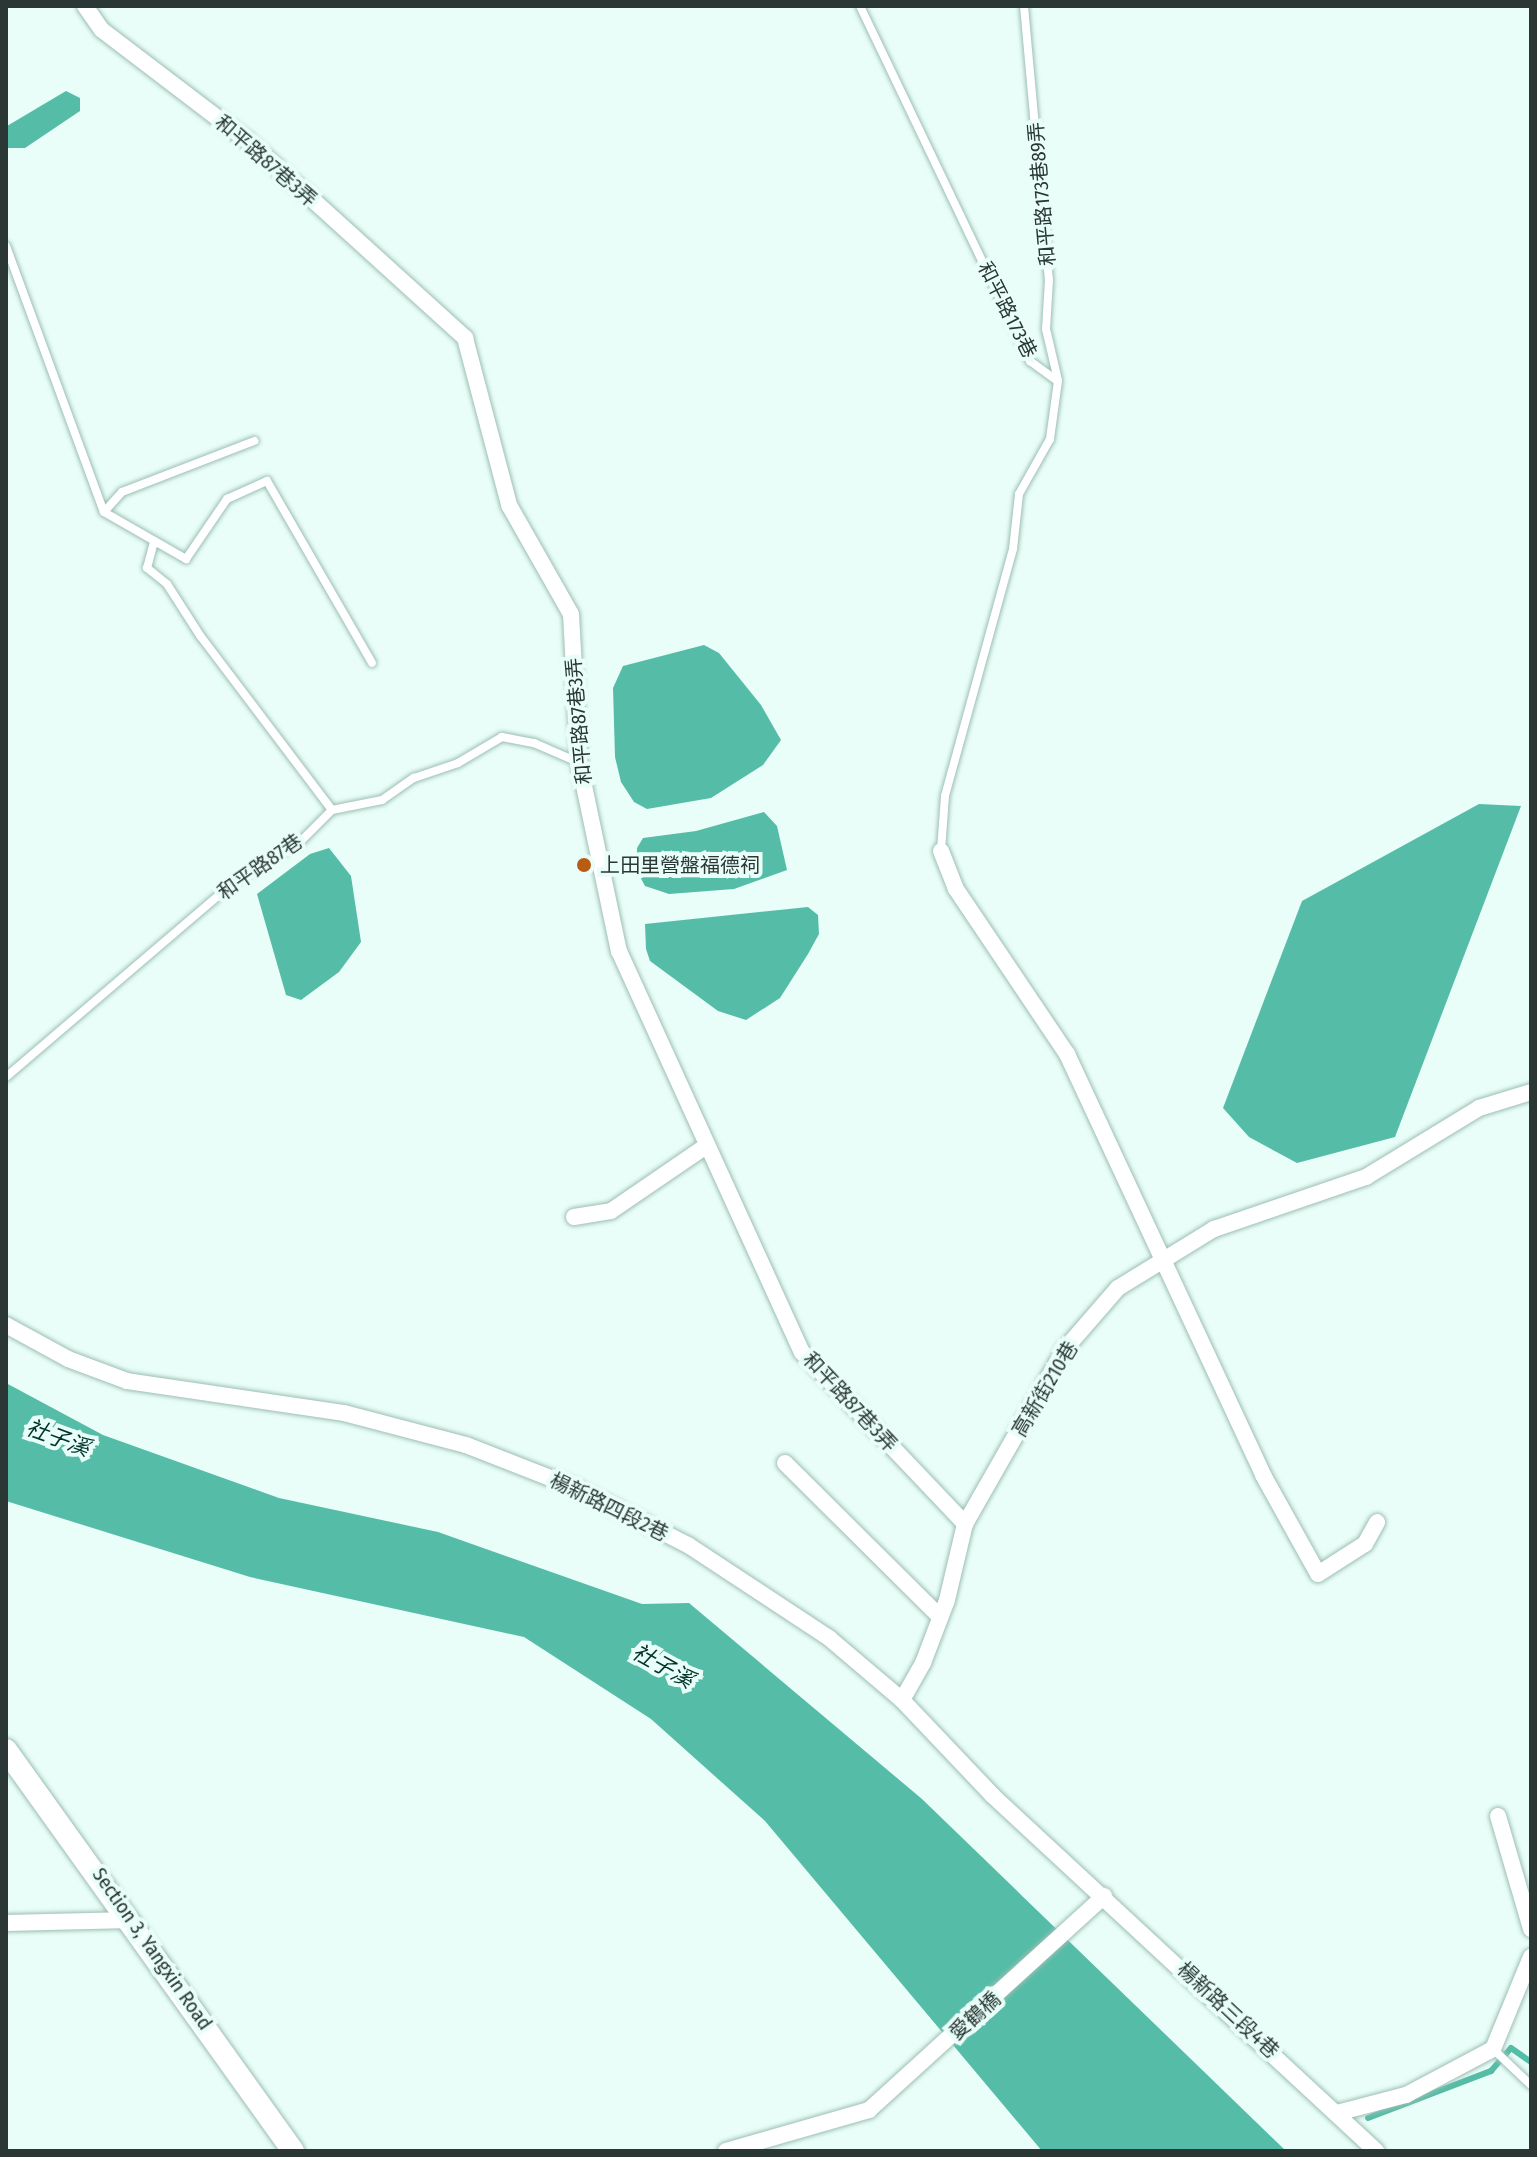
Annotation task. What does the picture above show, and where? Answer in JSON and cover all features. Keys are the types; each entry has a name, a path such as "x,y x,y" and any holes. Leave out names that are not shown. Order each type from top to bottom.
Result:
{"main road":[{"name":"Section 3, Yangxin Road","path":"6,1750 131,1920 293,2151"}],"street":[{"name":"和平路87巷3弄","path":"85,6 102,30 249,142 465,338 509,505 571,614 579,762 619,951 802,1352 965,1524"},
{"path":"941,851 956,889 1067,1054 1263,1475 1318,1574 1365,1544 1377,1522"},
{"name":"高新街210巷","path":"902,1700 940,1617 965,1524 1065,1349 1118,1288 1162,1256 1214,1229 1366,1177 1479,1108 1531,1092"},
{"path":"574,1217 611,1211 706,1146"},
{"name":"楊新路四段2巷","path":"6,1325 68,1359 127,1381 344,1413 466,1445 576,1488 688,1545 829,1638 902,1700 992,1795 1104,1896"},
{"path":"785,1463 940,1617"},
{"path":"1498,1816 1531,1929"},
{"name":"愛鶴橋","path":"726,2151 869,2110 1080,1922 1104,1896"},
{"name":"楊新路三段4巷","path":"1104,1896 1376,2151"},
{"path":"6,1923 131,1920"},
{"path":"1337,2113 1406,2095 1493,2049 1531,1957"}],"lane":[{"name":"和平路173巷","path":"860,6 1030,361 1058,381"},
{"name":"和平路173巷89弄","path":"1024,6 1049,280 1046,329 1058,381"},
{"path":"6,246 104,512 186,559 227,499 267,481 372,663"},
{"path":"6,275 16,273"},
{"path":"941,851 945,796 1013,549 1019,494 1050,439 1058,381"},
{"path":"104,512 122,492 254,441"},
{"path":"154,541 147,568 167,584 201,637 332,810 382,800 414,778 458,763 502,737 534,743 579,762"},
{"name":"和平路87巷","path":"6,1077 234,882 300,842 332,810"},
{"path":"1493,2049 1531,2085"}],"water":[{"path":"66,91 80,98 80,111 25,148 6,148 7,126"},
{"path":"704,645 719,653 761,705 781,740 763,765 711,798 647,809 634,802 621,782 615,757 613,688 623,666"},
{"path":"1479,804 1521,806 1395,1137 1297,1163 1249,1137 1223,1108 1302,901"},
{"path":"764,812 777,826 787,870 734,889 669,894 645,886 637,871 637,848 643,838 696,831"},
{"path":"329,848 351,876 361,942 339,972 301,1000 286,995 257,894 310,854"},
{"path":"808,907 818,915 819,934 780,998 746,1020 718,1011 650,961 646,949 645,924"},
{"name":"社子溪","path":"6,1383 103,1435 279,1498 438,1532 642,1604 689,1603 922,1799 1286,2151 1042,2151 765,1821 651,1719 524,1637 250,1577 6,1501"}],"waterway":[{"path":"1368,2118 1491,2071 1511,2048 1531,2062"}],"place":[{"name":"上田里營盤福德祠","path":"584,865"}]}
